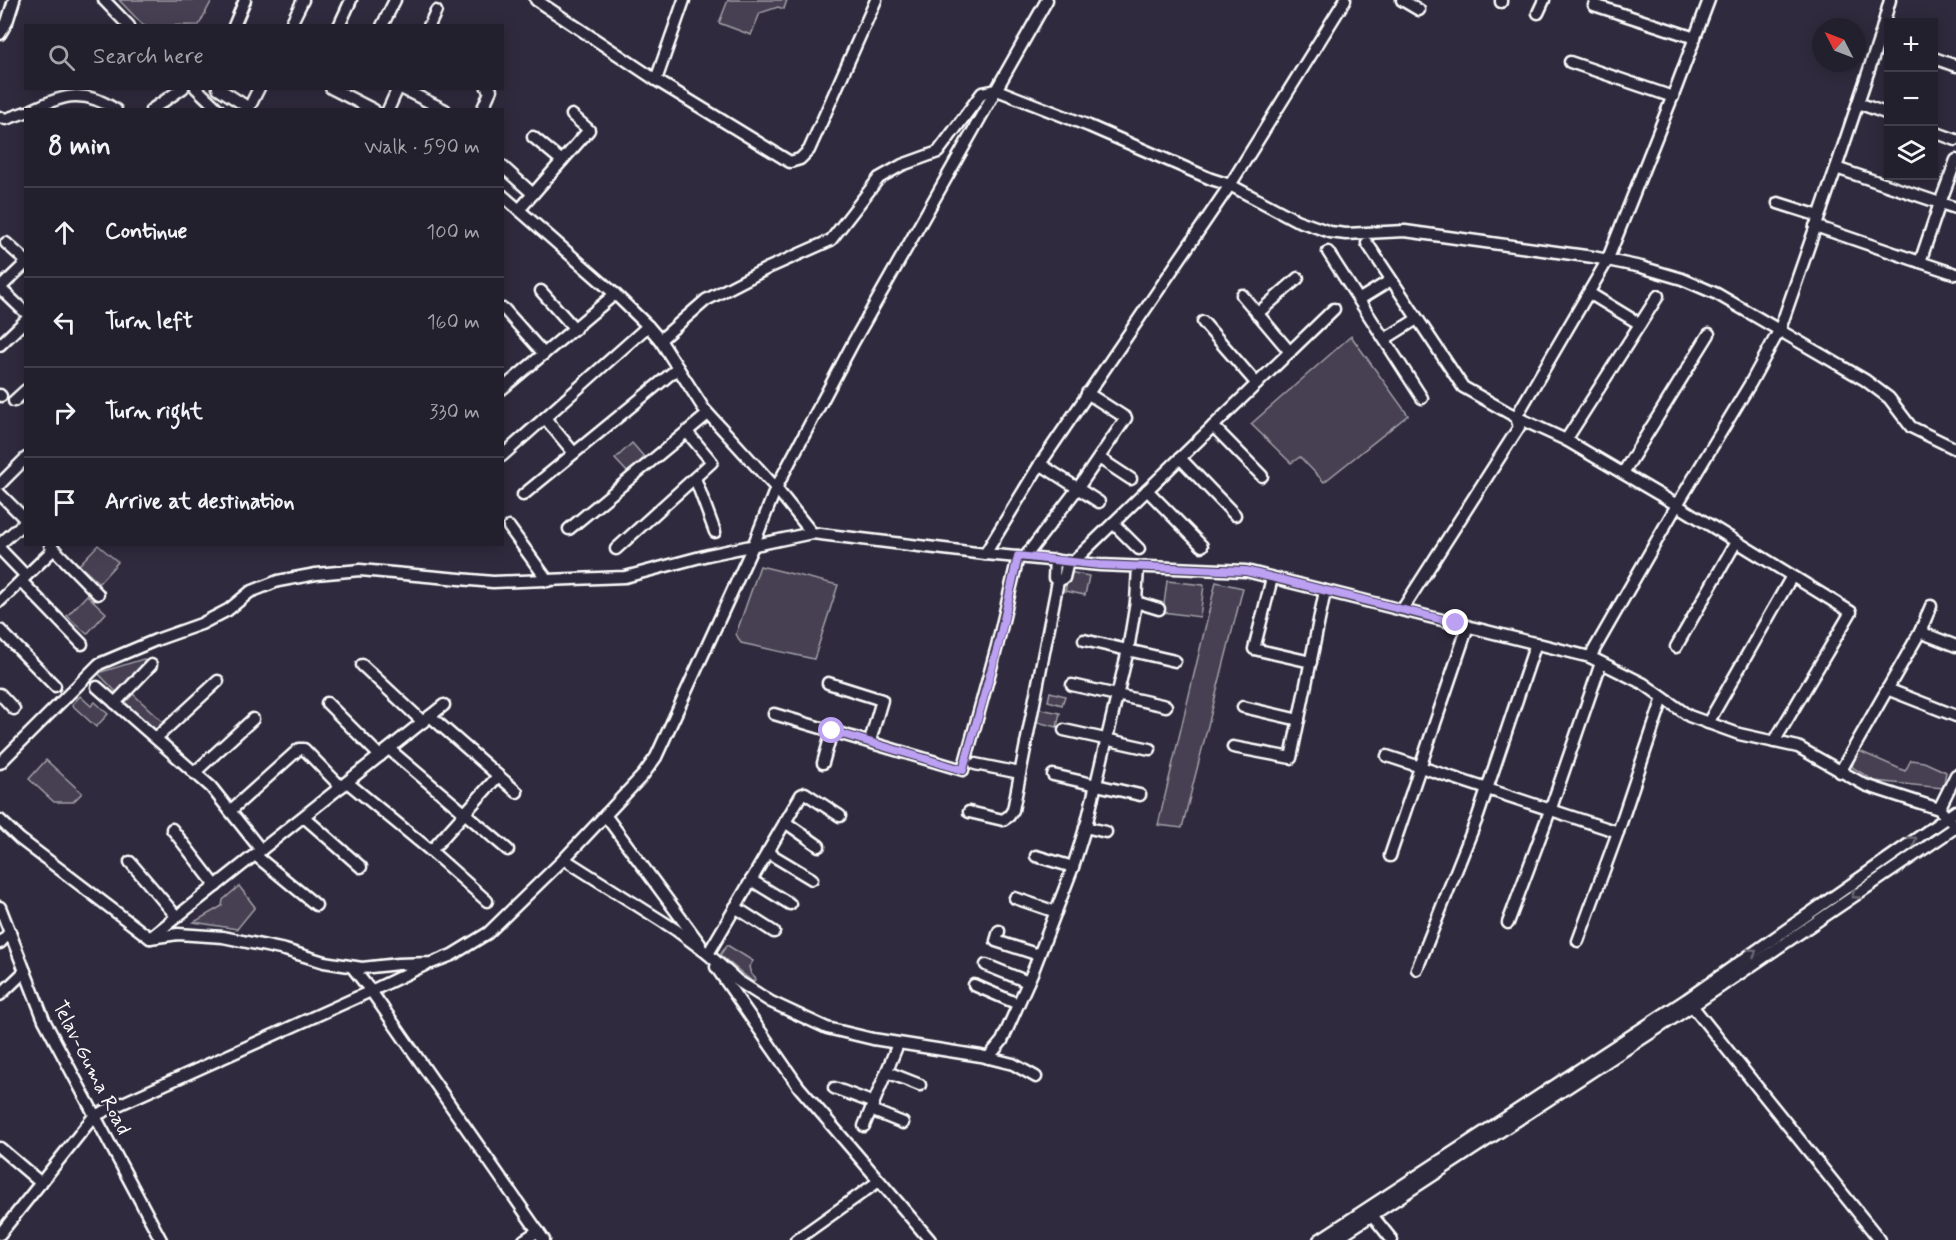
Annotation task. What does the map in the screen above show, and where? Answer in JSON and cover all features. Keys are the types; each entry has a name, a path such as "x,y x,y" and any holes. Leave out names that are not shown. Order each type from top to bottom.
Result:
{"street":[{"path":"0,34 7,22 14,0"},
{"path":"104,0 127,24"},
{"path":"235,24 245,0"},
{"path":"291,24 303,0"},
{"path":"340,24 351,0"},
{"path":"383,24 395,0"},
{"path":"536,0 656,80 790,162 800,159 810,150 876,0"},
{"path":"656,80 684,0"},
{"path":"0,1234 94,1116 452,955 488,933 564,859 643,775 659,751 753,546 776,488 860,331 1047,0"},
{"path":"985,554 1087,393 1230,185 1345,0"},
{"path":"1402,0 1419,10"},
{"path":"1538,13 1544,0"},
{"path":"1402,610 1512,440 1519,427 1516,417 1607,261 1709,0"},
{"path":"1887,18 1890,0"},
{"path":"1594,4 1695,38"},
{"path":"430,24 436,11"},
{"path":"1590,657 1780,329 1858,102 1884,41"},
{"path":"1938,59 1956,66"},
{"path":"1570,62 1672,98"},
{"path":"154,108 180,90"},
{"path":"197,90 207,105"},
{"path":"221,90 249,108 258,90"},
{"path":"335,90 370,108"},
{"path":"389,108 399,90"},
{"path":"404,90 442,108"},
{"path":"483,108 490,90"},
{"path":"660,340 706,300 768,268 831,240 879,178 902,165 938,152 982,93 997,90 1230,185 1296,220 1330,232 1347,234 1405,231 1593,257 1641,267 1682,279 1717,294 1780,329 1881,391 1911,427 1956,449"},
{"path":"36,108 54,99 79,94 102,100 113,108"},
{"path":"1858,102 1884,112"},
{"path":"0,117 6,119 24,113"},
{"path":"519,210 589,130 572,115"},
{"path":"1938,134 1956,141"},
{"path":"532,137 562,161"},
{"path":"1920,262 1956,160"},
{"path":"504,168 533,194"},
{"path":"1836,168 1956,208"},
{"path":"504,197 648,326 660,340 708,414 776,488 812,533"},
{"path":"1778,203 1817,221 1956,274"},
{"path":"6,243 24,260"},
{"path":"1367,243 1463,387 1516,417 1566,440 1623,473 1851,612 1774,741"},
{"path":"1328,252 1422,398"},
{"path":"24,264 0,288 24,311"},
{"path":"1257,314 1298,278"},
{"path":"1360,299 1391,280"},
{"path":"541,291 575,329"},
{"path":"1588,293 1640,324"},
{"path":"507,386 615,294"},
{"path":"1242,295 1290,352"},
{"path":"1566,440 1658,296"},
{"path":"504,309 544,354"},
{"path":"1058,581 1064,578 1071,561 1334,309"},
{"path":"1385,339 1417,319"},
{"path":"0,343 24,322"},
{"path":"1203,322 1257,384"},
{"path":"504,454 648,326"},
{"path":"1623,473 1709,334"},
{"path":"523,495 678,368"},
{"path":"14,401 24,392"},
{"path":"774,714 963,770 1022,557 1078,488 1126,418 1087,393"},
{"path":"569,529 708,414"},
{"path":"545,418 574,453"},
{"path":"1213,426 1262,476"},
{"path":"616,549 712,462 687,432"},
{"path":"1099,458 1131,479"},
{"path":"1180,458 1235,515"},
{"path":"0,484 24,460"},
{"path":"1040,464 1099,502"},
{"path":"694,478 715,532"},
{"path":"1147,490 1202,546"},
{"path":"0,494 24,519"},
{"path":"0,544 24,523"},
{"path":"1113,523 1139,549"},
{"path":"509,527 548,581"},
{"path":"0,763 45,715 99,664 201,624 228,610 250,592 278,582 315,574 360,570 493,582 626,577 708,555 812,533 985,554 1138,567 1246,571 1590,657 1644,684 1689,716 1739,734 1798,747 1864,785 1947,812 1956,827 1369,1212 1319,1240"},
{"path":"1676,646 1736,542"},
{"path":"0,600 52,547 98,594"},
{"path":"0,549 82,644"},
{"path":"1055,560 1054,578 1058,581"},
{"path":"988,1058 1002,1041 1039,956 1073,867 1096,785 1128,650 1136,602 1138,567"},
{"path":"1708,723 1792,576"},
{"path":"1272,578 1254,649 1311,662"},
{"path":"969,812 1003,820 1012,810 1058,581"},
{"path":"1233,747 1291,758 1325,591"},
{"path":"1136,602 1159,609"},
{"path":"1840,771 1920,632 1931,606"},
{"path":"1390,856 1468,626"},
{"path":"0,630 55,686"},
{"path":"1920,632 1956,646"},
{"path":"1084,640 1175,661"},
{"path":"1417,969 1478,816 1536,643"},
{"path":"1508,923 1601,663"},
{"path":"115,703 151,665"},
{"path":"362,665 517,792"},
{"path":"156,738 218,681"},
{"path":"828,683 882,700 870,741"},
{"path":"1072,685 1166,706"},
{"path":"97,687 211,787 258,853 316,905"},
{"path":"1887,689 1956,716"},
{"path":"0,694 14,709"},
{"path":"1578,941 1663,698"},
{"path":"327,703 508,850"},
{"path":"150,938 444,705"},
{"path":"1243,707 1299,720"},
{"path":"194,773 253,719"},
{"path":"1064,730 1150,749"},
{"path":"823,763 832,731"},
{"path":"230,811 299,749 304,749 344,784 431,851 487,901"},
{"path":"1387,756 1551,808 1618,832"},
{"path":"975,764 1020,773"},
{"path":"1053,775 1140,795"},
{"path":"1689,1003 1947,812 1956,775"},
{"path":"431,851 498,776"},
{"path":"708,954 801,795 805,793 840,816"},
{"path":"605,815 708,954 799,1087 930,1240"},
{"path":"304,817 361,867"},
{"path":"0,820 20,839 150,938 178,934 223,937 285,950 324,962 362,968 431,963"},
{"path":"785,822 819,846"},
{"path":"1085,827 1106,832"},
{"path":"172,829 216,886"},
{"path":"767,852 812,879"},
{"path":"1036,856 1073,867"},
{"path":"564,859 676,930 738,981 771,1002 827,1028 898,1044 988,1058 1013,1064 1036,1077"},
{"path":"130,862 177,917"},
{"path":"751,880 790,904"},
{"path":"1015,898 1056,912"},
{"name":"Telav-Guma Road","path":"0,906 44,1020 161,1240"},
{"path":"735,907 774,932"},
{"path":"999,931 996,941 1039,956"},
{"path":"0,943 10,932"},
{"path":"986,964 1028,982"},
{"path":"352,967 541,1235 524,1240"},
{"path":"0,995 25,971"},
{"path":"974,985 1018,1004"},
{"path":"1689,1003 1880,1240"},
{"path":"864,1126 898,1044"},
{"path":"887,1072 920,1086"},
{"path":"834,1088 903,1124"},
{"path":"0,1148 41,1183"},
{"path":"796,1240 879,1181"},
{"path":"1334,1240 1369,1212"},
{"path":"1369,1212 1392,1240"}],"shaded area":[{"path":"119,0 212,0 200,24 142,24"},
{"path":"728,0 787,0 784,9 778,7 760,13 751,35 719,23"},
{"path":"1351,336 1408,415 1324,482 1300,457 1291,463 1251,424"},
{"path":"632,443 645,458 628,473 615,459"},
{"path":"97,546 118,562 99,583 79,565"},
{"path":"760,566 838,585 814,659 741,643 736,634"},
{"path":"1069,572 1089,576 1085,595 1065,591"},
{"path":"1167,581 1204,585 1200,617 1163,612"},
{"path":"1216,582 1243,588 1182,828 1158,825"},
{"path":"87,595 106,613 87,634 67,616"},
{"path":"143,659 148,664 118,694 98,673"},
{"path":"1050,692 1065,696 1062,705 1048,701"},
{"path":"132,693 164,723 156,732 124,704"},
{"path":"80,696 91,706 95,702 108,714 96,727 72,705"},
{"path":"1036,708 1060,713 1057,727 1033,721"},
{"path":"1857,750 1905,771 1911,760 1924,762 1946,772 1943,788 1874,781 1852,767"},
{"path":"46,760 82,793 73,802 54,802 29,779"},
{"path":"239,886 255,907 237,929 194,922 222,906 223,900"},
{"path":"727,945 753,961 749,967 756,979 753,982 720,955"}],"route":[{"path":"832,731 963,770 998,646 1018,556 1100,565 1246,571 1456,623"}]}
